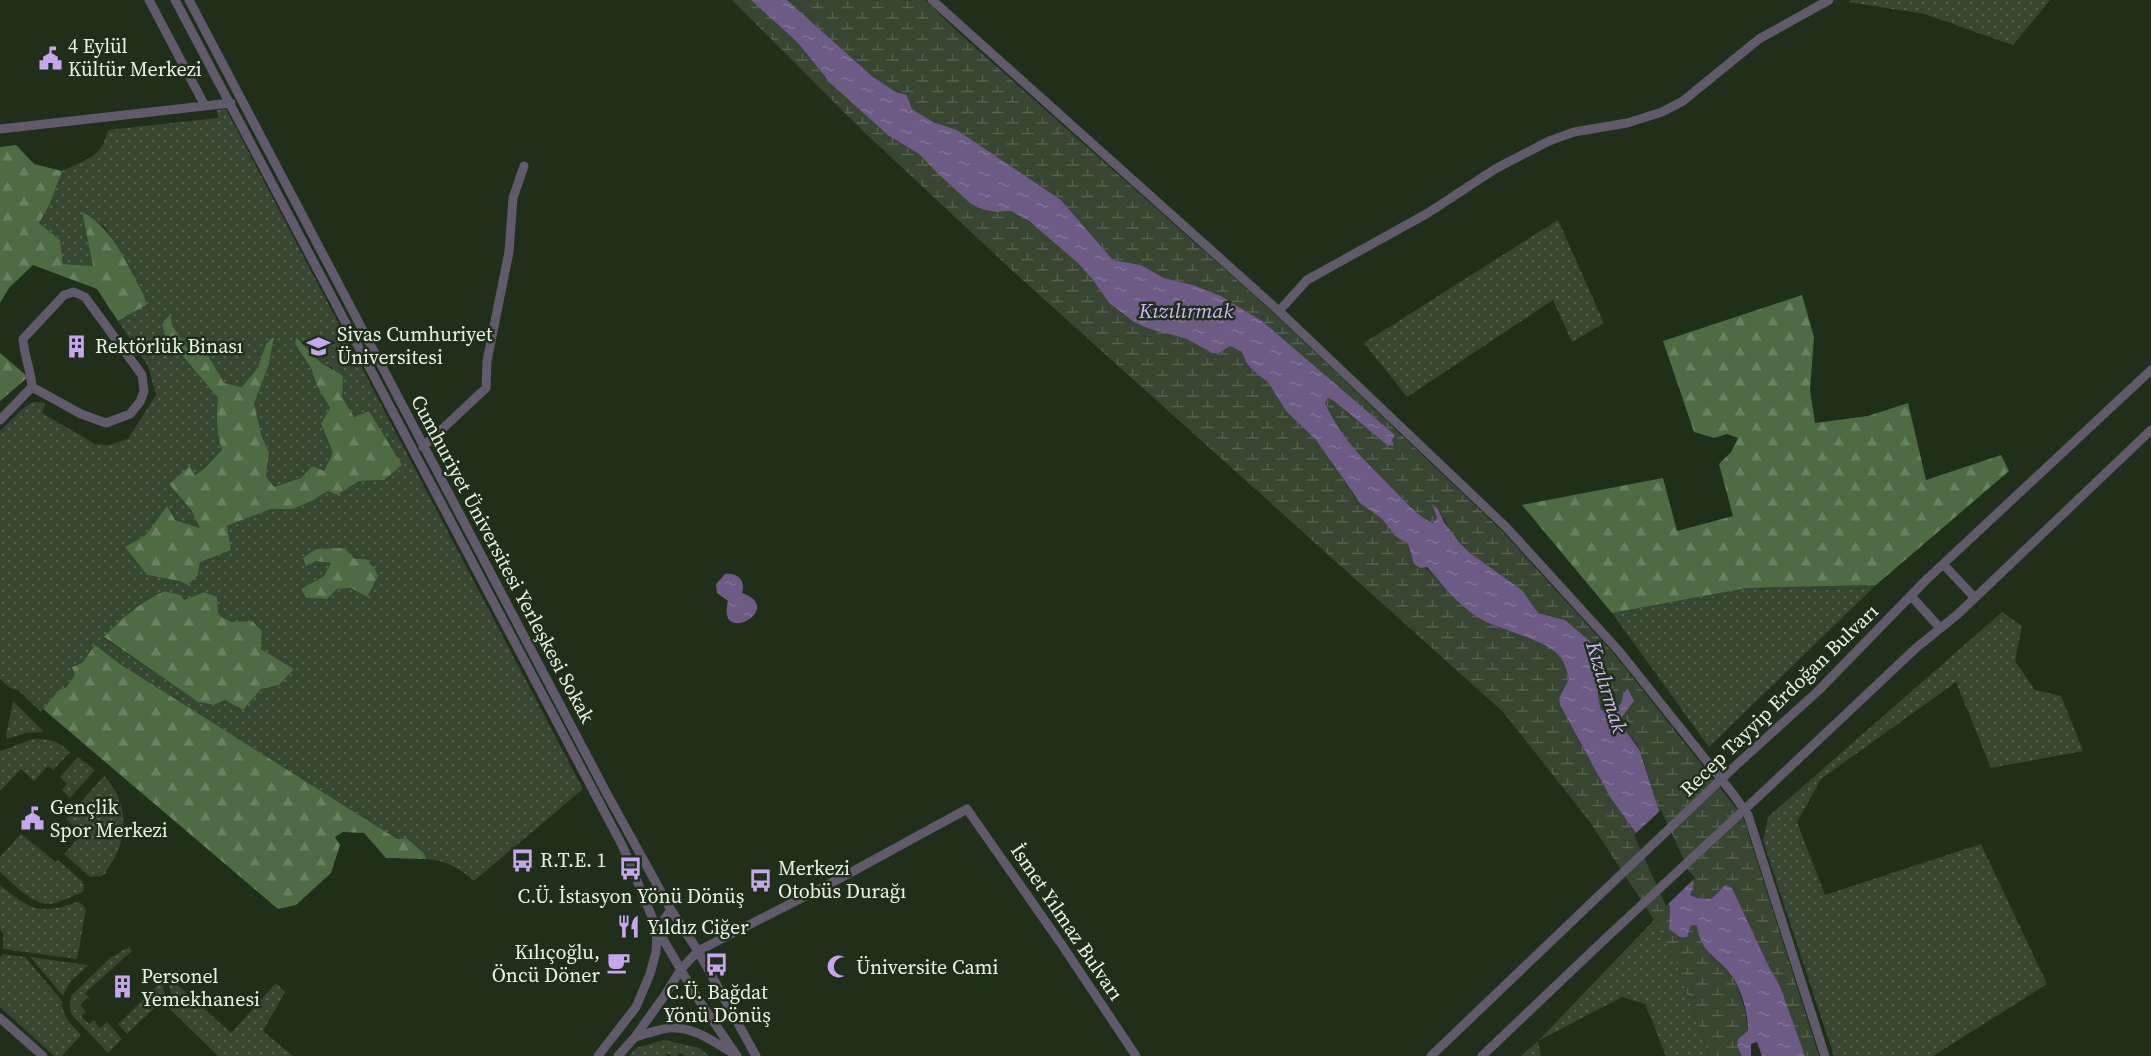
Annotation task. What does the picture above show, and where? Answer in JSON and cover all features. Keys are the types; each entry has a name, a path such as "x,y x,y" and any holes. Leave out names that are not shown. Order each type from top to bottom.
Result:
{"street":[{"path":"149,0 206,106"},
{"name":"Cumhuriyet Üniversitesi Yerleşkesi Sokak","path":"175,0 623,847 657,929 698,999 737,1056"},
{"name":"Cumhuriyet Üniversitesi Yerleşkesi Sokak","path":"189,0 606,792 756,1056"},
{"path":"932,0 1279,311 1506,527 1619,651 1748,815 1825,1056"},
{"path":"1279,311 1307,280 1428,213 1495,170 1549,141 1574,132 1628,123 1662,112 1683,101 1759,39 1829,0"},
{"path":"0,129 231,103"},
{"path":"423,447 486,388 487,361 509,252 513,198 524,166"},
{"path":"0,420 32,387 23,339 64,295 74,292 84,297 142,375 144,391 140,402 130,414 106,423 81,414 32,387"},
{"name":"Recep Tayyip Erdoğan Bulvarı","path":"1431,1056 1733,768 1818,691 1912,597 1926,580 2151,370"},
{"path":"1482,1056 2151,430"},
{"path":"1944,565 1974,597"},
{"path":"1912,597 1940,628"},
{"name":"İsmet Yılmaz Bulvarı","path":"698,951 837,880 967,809 1136,1056"},
{"path":"657,929 671,910"},
{"name":"Cumhuriyet Üniversitesi Yerleşkesi Sokak","path":"598,1056 636,1007 650,974 656,952 657,929"},
{"path":"618,1056 665,996 681,969 698,951"},
{"path":"0,1018 43,1056"},
{"path":"0,1025 33,1056"},
{"name":"Cumhuriyet Üniversitesi Yerleşkesi Sokak","path":"635,1037 670,1028 688,1031 710,1039 737,1056"}],"green space":[{"path":"732,0 751,0 798,43 825,78 895,140 919,154 971,204 984,210 1011,211 1018,214 1055,242 1089,274 1113,305 1133,321 1186,338 1215,352 1219,353 1230,345 1242,352 1247,364 1268,382 1286,411 1316,440 1355,497 1382,519 1395,536 1408,544 1412,558 1477,617 1546,645 1561,657 1569,679 1559,698 1560,705 1610,797 1636,833 1670,907 1669,929 1697,926 1701,940 1711,956 1732,975 1738,988 1745,1010 1748,1031 1737,1046 1742,1056 1709,1056 1675,959 1654,920 1590,822 1503,712 1016,274 864,132"},
{"path":"787,0 925,0 959,33 1276,315 1502,531 1615,655 1743,817 1819,1056 1805,1056 1780,986 1732,888 1720,889 1711,899 1690,895 1691,877 1659,811 1643,758 1637,745 1619,721 1634,701 1623,700 1614,710 1601,710 1598,697 1598,670 1602,666 1602,659 1596,647 1565,620 1538,613 1522,590 1470,553 1452,533 1438,509 1433,505 1437,517 1433,523 1412,508 1355,450 1339,429 1325,403 1328,398 1381,436 1392,440 1395,435 1262,321 1221,296 1193,285 1164,278 1141,265 1113,260 1061,200 957,130 933,122 912,109 907,95 896,92 873,77"},
{"path":"1851,0 2050,0 2013,45 1924,14 1849,2"},
{"path":"226,109 583,789 474,881 452,866 426,859 424,853 406,838 397,839 95,646 83,662 72,666 75,675 41,712 19,691 10,688 0,679 0,431 22,409 33,402 45,403 42,413 95,444 108,445 128,439 156,395 148,366 118,321 145,305 144,295 105,227 82,213 93,266 63,264 60,240 39,223 50,204 62,171 85,161 97,152 102,147 108,130 218,118 217,110","holes":["169,315 172,325 187,348 207,353 224,383 242,387 258,367 266,344 274,338 269,364 254,404 262,437 269,452 266,476 274,488 301,478 312,466 324,471 333,453 321,425 330,408 317,386 311,368 295,344 296,337 319,361 333,368 341,397 354,417 369,411 384,480 359,481 337,495 328,491 293,509 271,509 227,526 200,562 198,575 180,581 147,575 125,547 175,520 200,528 191,510 169,484 191,466 194,475 205,468 222,450 217,424 218,398 166,336","366,560 367,597 351,588 337,589 327,599 306,598 301,589 324,576 331,563 316,561","163,591 181,595 184,600 204,592 218,615 230,622 262,631 261,649 294,669 279,685 261,688 243,710 225,700 214,705 198,702 104,638 117,623 146,600"]},
{"path":"16,145 34,164 62,171 50,204 39,223 60,240 63,264 93,266 82,212 93,219 111,237 144,295 146,305 118,321 97,289 33,265 9,288 0,303 0,147"},
{"path":"1558,220 1604,323 1572,342 1553,300 1407,397 1364,343"},
{"path":"1802,295 1814,337 1810,390 1815,423 1868,416 1908,403 1926,480 2001,455 2009,471 1876,585 1747,588 1612,613 1522,505 1663,478 1677,531 1733,516 1719,464 1731,452 1738,438 1727,434 1714,438 1694,432 1663,341"},
{"path":"170,314 172,325 187,348 207,353 224,383 242,387 258,367 266,344 274,337 269,364 254,404 262,437 269,452 266,476 274,487 301,478 312,466 324,471 333,453 321,424 330,408 317,386 311,368 295,344 296,337 319,361 343,376 342,397 354,417 369,411 402,465 384,480 359,481 337,495 328,491 293,509 271,509 227,526 231,550 200,562 198,575 188,585 180,581 147,575 125,547 146,535 167,506 175,520 200,528 191,510 169,484 190,466 195,475 222,450 217,424 218,398 166,336 162,325"},
{"path":"0,353 28,377 0,401"},
{"path":"344,548 355,559 366,559 375,569 378,576 367,597 351,588 337,589 327,599 306,598 301,589 324,576 331,563 316,561 306,566 303,558 316,549"},
{"path":"1876,585 1709,747 1612,613 1747,588"},
{"path":"164,591 181,595 184,600 204,592 217,597 218,615 231,622 252,621 262,631 261,649 294,669 279,685 261,689 243,710 225,700 214,705 198,702 104,637 131,611"},
{"path":"2002,612 2022,626 2015,661 2035,690 2061,696 2083,751 1991,768 1956,682 1821,779 1797,822 1825,895 1981,844 2047,984 1933,1056 1834,1056 1763,841 1768,817"},
{"path":"95,645 120,664 397,839 406,838 424,853 426,859 386,858 364,833 343,832 335,837 340,845 331,873 296,905 278,909 43,709 75,675 72,667 83,662"},
{"path":"13,701 44,732 26,733 7,739"},
{"path":"33,739 53,741 70,752 53,770 48,766 34,781 21,769 0,791 0,751"},
{"path":"78,757 95,770 70,798 62,790 67,784 60,777"},
{"path":"104,776 116,792 122,810 122,839 105,874 90,877 64,854 82,834 66,819"},
{"path":"21,834 56,862 58,860 82,881 83,892 56,903 41,903 22,892 0,872 0,857"},
{"path":"0,885 20,900 36,908 54,908 78,902 82,904 86,910 77,959 3,949 3,934 0,929"},
{"path":"1654,920 1675,959 1709,1056 1666,1056 1645,1004 1622,997 1538,1041"},
{"path":"129,947 132,951 85,993 91,1000 87,998 80,1005 86,1012 81,1016 89,1024 94,1020 100,1028 107,1022 122,1039 108,1053 73,1016 70,1000 72,995 110,958"},
{"path":"3,954 25,957 62,1001 65,1016 81,1035 62,1056 54,1056 0,1007 0,957"},
{"path":"30,957 88,965 69,983 63,996"},
{"path":"172,980 231,1033 276,983 285,992 263,1031 293,1056 218,1056 168,1007 171,995 169,983"},
{"path":"162,981 165,998 127,1034 118,1024"},
{"path":"664,1040 699,1048 709,1056 685,1056 680,1052 677,1056 671,1056 668,1053 665,1056 629,1056 636,1048"},
{"path":"1538,1041 1541,1056 1521,1056"}],"water":[{"name":"Kızılırmak","path":"751,0 787,0 873,77 896,92 907,95 912,109 933,122 957,130 1061,200 1113,260 1141,265 1164,278 1193,285 1221,296 1262,321 1395,435 1392,440 1394,446 1387,445 1334,401 1328,398 1325,403 1339,429 1356,450 1422,517 1433,523 1437,517 1432,504 1438,509 1444,522 1460,543 1470,553 1522,590 1538,613 1565,620 1592,643 1602,659 1602,666 1598,671 1598,697 1601,710 1617,708 1622,702 1623,693 1628,689 1634,701 1619,721 1640,751 1659,811 1694,883 1690,895 1711,899 1725,885 1732,888 1780,986 1805,1056 1762,1056 1757,1042 1751,1044 1751,1056 1742,1056 1737,1046 1738,1039 1748,1031 1748,1024 1739,988 1727,970 1706,949 1697,926 1691,925 1687,937 1680,937 1669,929 1670,907 1636,833 1610,797 1560,705 1559,698 1569,679 1560,657 1545,645 1477,617 1457,600 1427,567 1420,568 1414,564 1408,544 1395,536 1382,519 1360,503 1316,440 1286,411 1268,382 1247,364 1242,352 1230,346 1219,353 1212,353 1187,339 1134,322 1109,303 1079,264 1029,221 1011,211 984,210 971,204 919,154 889,136 829,82 798,43"},
{"path":"725,574 734,574 740,578 743,585 742,593 754,600 757,607 754,615 747,620 739,623 731,622 727,615 728,601 717,593 716,584"}],"pier":[{"path":"1661,810 1689,871 1695,878 1666,906 1634,835"}],"place":[{"name":"4 Eylül Kültür Merkezi","path":"50,58"},
{"name":"Rektörlük Binası","path":"77,346"},
{"name":"Sivas Cumhuriyet Üniversitesi","path":"319,346"},
{"name":"Gençlik Spor Merkezi","path":"32,818"},
{"name":"R.T.E. 1","path":"522,860"},
{"name":"C.Ü. İstasyon Yönü Dönüş","path":"631,868"},
{"name":"Merkezi Otobüs Durağı","path":"760,880"},
{"name":"Yıldız Ciğer","path":"629,927"},
{"name":"Kılıçoğlu, Öncü Döner","path":"618,963"},
{"name":"C.Ü. Bağdat Yönü Dönüş","path":"717,964"},
{"name":"Üniversite Cami","path":"838,967"},
{"name":"Personel Yemekhanesi","path":"123,987"}]}
